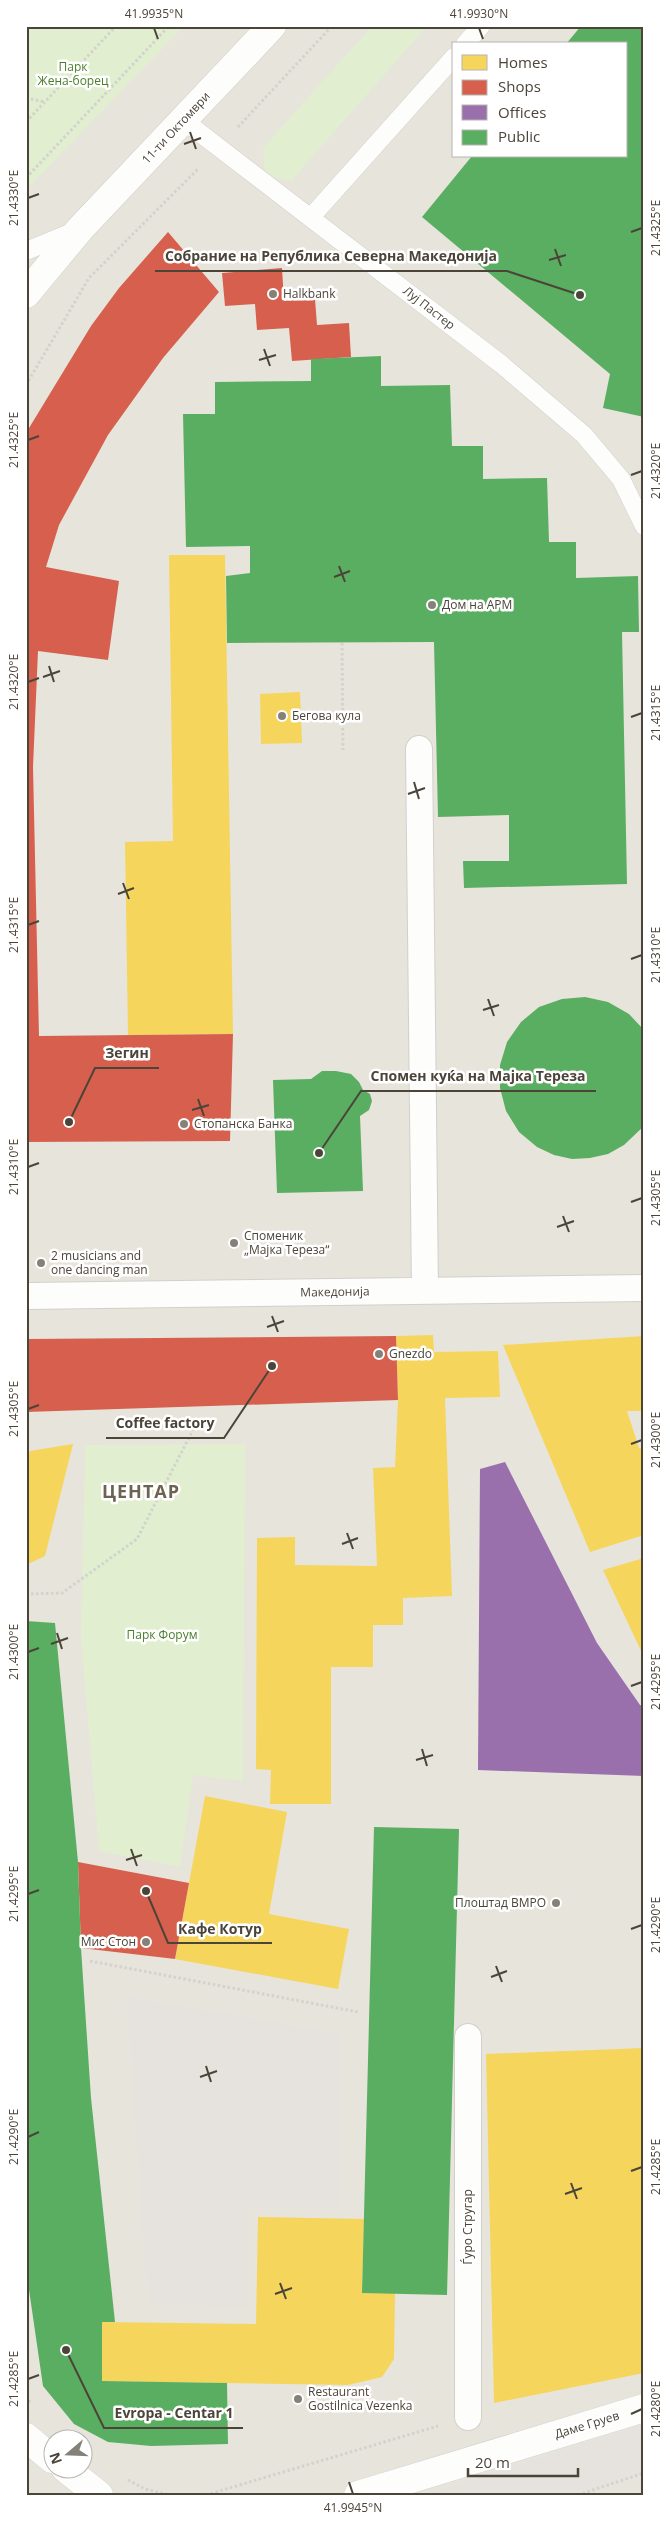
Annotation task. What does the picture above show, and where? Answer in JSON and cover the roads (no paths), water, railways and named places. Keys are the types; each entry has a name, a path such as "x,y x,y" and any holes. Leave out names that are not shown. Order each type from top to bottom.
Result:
{"street":[{"name":"11-ти Октомври","path":"26,294 80,229 272,26"},
{"path":"419,749 425,1290"},
{"name":"Македонија","path":"26,1296 644,1288"},
{"name":"Ѓуро Стругар","path":"468,2037 468,2417"},
{"name":"Даме Груев","path":"358,2495 644,2408"},
{"path":"26,2437 42,2451"},
{"path":"78,2478 99,2495"}],"lane":[{"path":"467,42 481,26"},
{"path":"311,217 452,59"},
{"name":"Луј Пастер","path":"183,120 501,364 584,435 621,479 644,526"},
{"name":"11-ти Октомври","path":"26,251 80,229"}],"place":[{"name":"Halkbank","path":"273,294"},
{"name":"Собрание на Република Северна Македонија","path":"580,295"},
{"name":"Дом на АРМ","path":"432,605"},
{"name":"Бегова кула","path":"282,716"},
{"name":"Зегин","path":"69,1122"},
{"name":"Стопанска Банка","path":"184,1124"},
{"name":"Спомен куќа на Мајка Тереза","path":"319,1153"},
{"name":"Споменик „Мајка Тереза“","path":"234,1243"},
{"name":"2 musicians and one dancing man","path":"41,1263"},
{"name":"Gnezdo","path":"379,1354"},
{"name":"Coffee factory","path":"272,1366"},
{"name":"Кафе Котур","path":"146,1891"},
{"name":"Плоштад ВМРО","path":"556,1903"},
{"name":"Мис Стон","path":"146,1942"},
{"name":"Evropa - Centar 1","path":"66,2350"},
{"name":"Restaurant Gostilnica Vezenka","path":"298,2399"}],"district":[{"name":"ЦЕНТАР","path":"141,1492"}],"park label":[{"name":"Парк Жена-борец","path":"73,74"},
{"name":"Парк Форум","path":"162,1635"}]}
